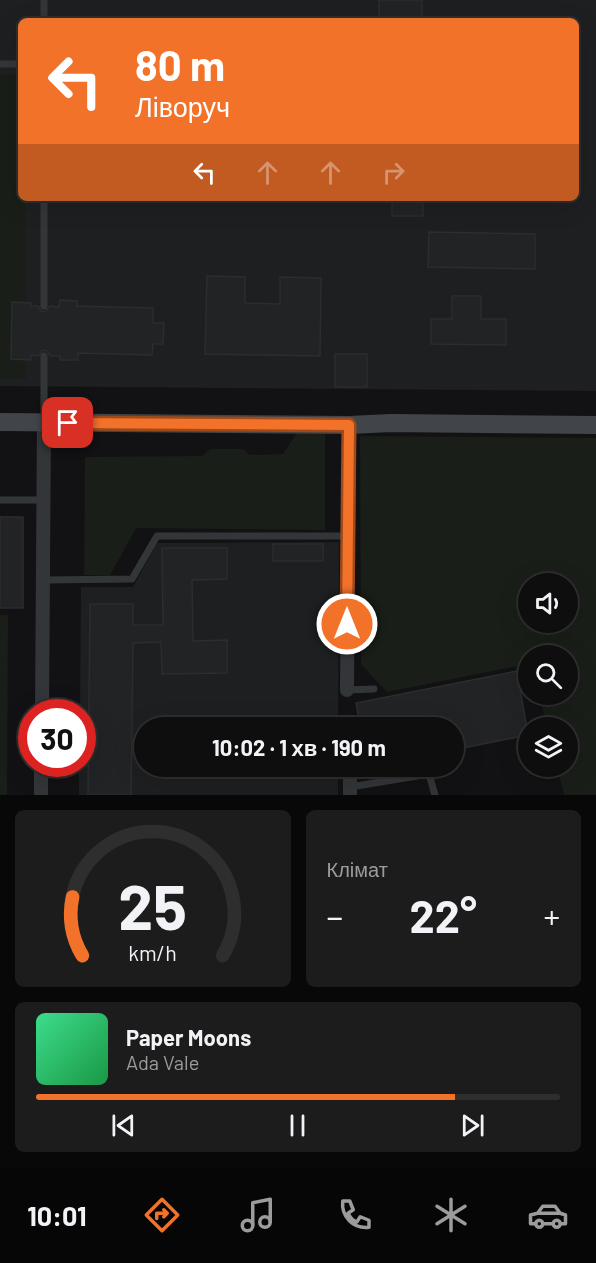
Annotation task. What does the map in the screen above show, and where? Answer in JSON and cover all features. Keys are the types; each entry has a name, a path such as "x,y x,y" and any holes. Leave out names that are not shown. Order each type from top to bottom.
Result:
{"street":[{"path":"0,422 596,425"},
{"path":"42,699 44,422"},
{"path":"347,690 349,425"},
{"path":"41,777 41,795"}],"lane":[{"path":"44,0 44,18"},
{"path":"0,64 18,64"},
{"path":"44,201 44,306"},
{"path":"44,356 44,422"},
{"path":"0,500 44,500"},
{"path":"43,580 132,579 157,536 348,536"},
{"path":"347,690 374,689"},
{"path":"350,791 429,774 435,795"}],"shaded area":[{"path":"0,0 596,0 596,391 0,386"},
{"path":"0,75 18,75 18,201 25,201 26,379 0,379"},
{"path":"296,434 325,434 325,530 136,528 110,575 84,575 85,457 203,456 210,449 243,449 250,455 283,454"},
{"path":"360,436 596,438 596,795 564,795 560,777 578,777 578,717 544,717 542,705 578,705 578,645 518,645 518,666 387,692 361,664"},
{"path":"339,542 338,717 134,717 134,777 338,777 338,795 79,795 79,777 96,777 96,699 80,699 81,587 133,587 157,543"},
{"path":"0,615 8,615 7,795 0,795"}],"building":[{"path":"379,0 422,0 422,18 379,18"},
{"path":"392,201 423,201 423,216 392,216"},
{"path":"429,232 535,234 535,269 428,267"},
{"path":"207,276 245,277 245,303 280,304 280,277 321,278 320,356 205,354"},
{"path":"452,296 481,296 481,319 506,319 506,345 431,344 431,319 452,319"},
{"path":"60,300 77,301 77,306 153,308 153,323 164,323 163,344 153,344 152,355 78,353 78,360 60,360 60,356 50,356 47,351 43,350 38,356 31,355 31,360 11,359 12,302 31,303 31,306 38,306 41,311 45,312 50,306 59,307"},
{"path":"335,354 367,354 367,387 335,387"},
{"path":"0,517 23,517 23,608 0,608"},
{"path":"273,544 323,544 323,561 273,561"},
{"path":"162,548 227,548 227,579 192,580 193,641 227,640 227,673 162,674 161,642 133,643 131,795 88,795 88,777 96,777 96,699 89,699 90,604 133,604 133,625 163,625"},
{"path":"517,671 518,705 523,705 525,717 518,717 518,737 464,748 464,717 359,717 356,703"}],"route":[{"path":"68,423 349,425 347,624"}]}
